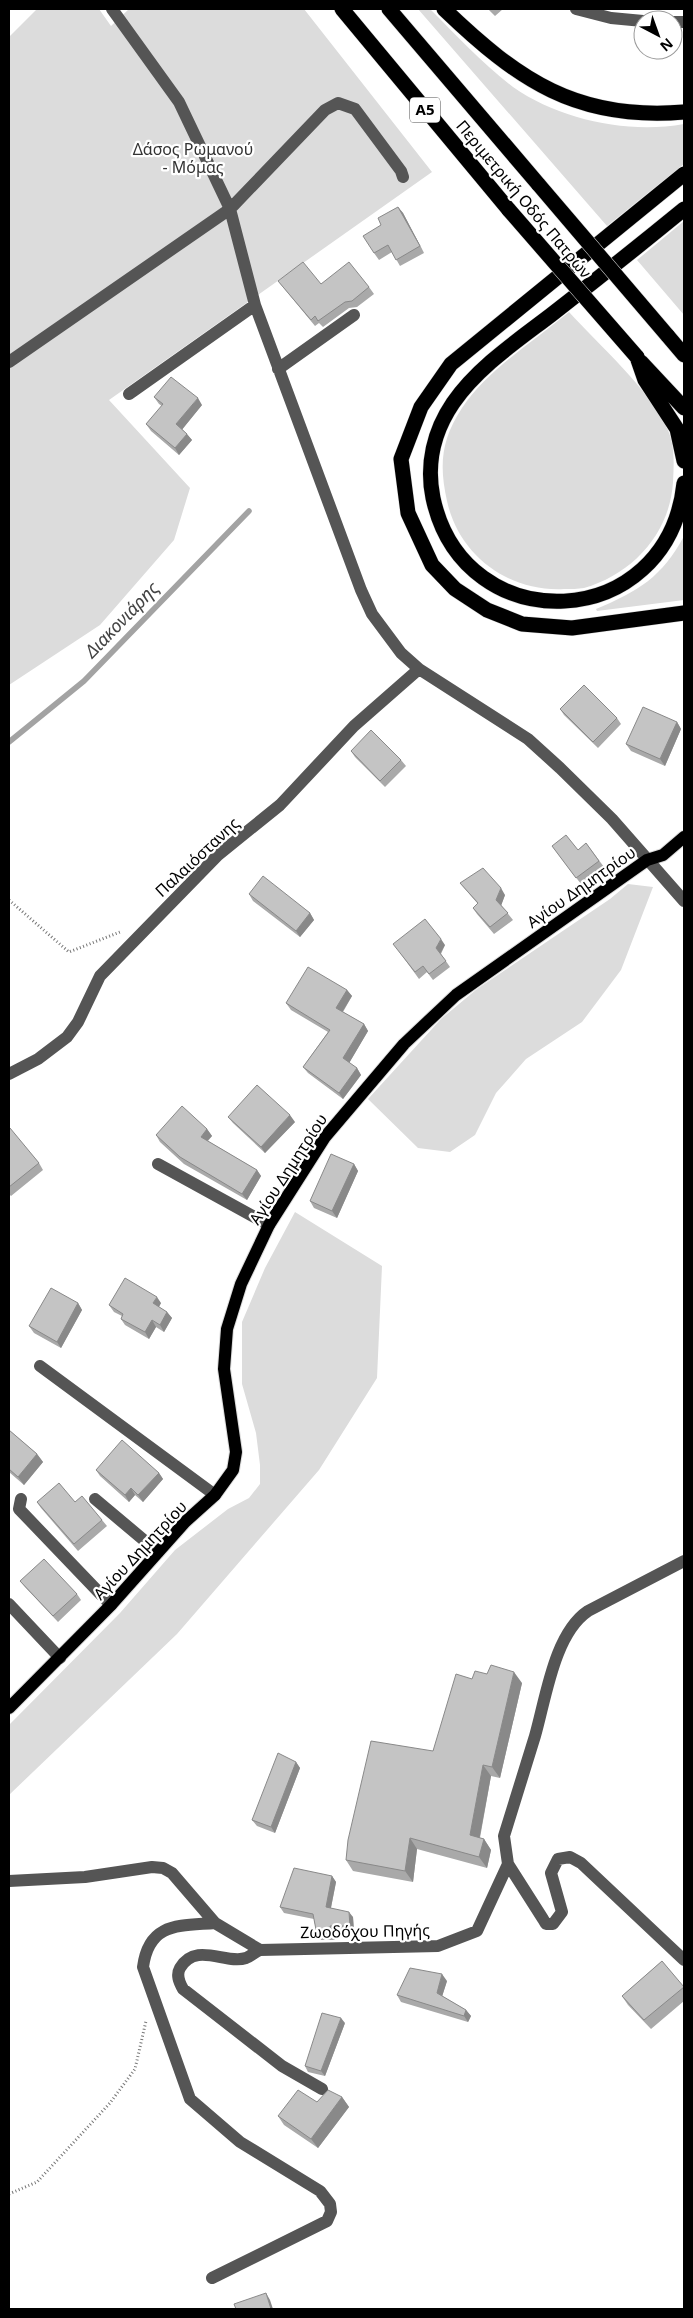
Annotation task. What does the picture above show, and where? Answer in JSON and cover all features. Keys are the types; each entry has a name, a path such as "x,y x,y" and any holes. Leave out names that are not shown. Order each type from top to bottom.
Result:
{"highway":[{"name":"Περιμετρική Οδός Πατρών","path":"342,9 509,210 684,408"},
{"name":"Περιμετρική Οδός Πατρών","path":"389,9 684,355"},
{"path":"444,9 483,46 513,69 541,87 569,100 612,112 659,114 684,112"},
{"path":"684,174 451,364 421,407 402,459 408,513 432,565 455,589 487,610 522,624 572,628 684,613"},
{"path":"684,209 506,350 474,378 454,402 441,424 432,448 430,470 437,514 459,555 480,575 502,589 521,597 547,601 594,596 617,588 638,574 658,555 670,535 677,518 684,483"},
{"path":"637,357 645,380 677,429 684,461"}],"main road":[{"name":"Αγίου Δημητρίου","path":"9,1708 111,1605 185,1522 225,1484 236,1461 224,1369 228,1329 241,1284 268,1225 337,1122 372,1080 428,1019 486,972 647,860 663,855 684,837"}],"street":[{"path":"112,9 180,102 230,209 255,305 278,369 364,598 384,633 401,653 419,669 528,739 560,768 684,901"},
{"path":"576,9 610,18 633,20"},
{"path":"9,362 230,209 325,110 338,103 355,109 402,171 403,177"},
{"path":"128,394 255,305"},
{"path":"278,369 354,315"},
{"name":"Παλαιόστανης","path":"9,1074 38,1059 68,1036 78,1022 100,976 218,855 280,804 354,726 419,669"},
{"path":"158,1164 268,1225"},
{"path":"40,1366 215,1495"},
{"path":"95,1498 158,1552"},
{"path":"21,1499 19,1508 111,1605"},
{"path":"684,1561 606,1600 582,1615 572,1626 553,1671 504,1836 508,1864 546,1924 553,1924 562,1912 551,1873 558,1859 570,1857 581,1863 684,1960"},
{"path":"9,1604 60,1658"},
{"name":"Ζωοδόχου Πηγής","path":"260,1950 438,1946 477,1931 508,1864"},
{"path":"9,1881 86,1877 152,1867 163,1868 172,1873 215,1923 260,1950 245,1959 200,1954 181,1966 178,1973 179,1982 183,1989 282,2066 322,2089"},
{"path":"212,2278 327,2221 331,2212 330,2204 320,2191 240,2142 190,2099 143,1967 145,1954 156,1938 172,1926 215,1923"}],"path":[{"path":"9,900 69,952 121,932"},
{"path":"9,2194 37,2182 110,2103 135,2069 152,1993"}],"green space":[{"name":"Δάσος Ρωμανού - Μόμας","path":"37,9 99,9 111,26 129,9 304,9 432,172 109,400 190,488 174,540 100,625 9,685 9,37"},
{"path":"418,9 430,9 470,50 513,87 552,108 595,122 618,125 663,127 684,124 684,164 607,226"},
{"path":"684,221 684,315 637,260"},
{"path":"569,312 636,383 659,414 667,428 673,448 673,482 665,518 646,549 633,562 602,582 584,588 544,588 524,584 506,577 489,567 475,554 453,521 444,488 443,464 446,442 450,431 462,408 473,394 498,368"},
{"path":"684,536 684,600 597,611 596,609 625,596 648,581 667,562"},
{"path":"628,884 653,887 621,970 582,1022 526,1059 496,1093 475,1135 450,1152 418,1148 368,1099 441,1019 477,989 610,899"},
{"path":"295,1212 382,1266 377,1378 319,1470 177,1634 9,1795 9,1725 120,1613 175,1550 228,1509 249,1498 260,1484 256,1433 242,1384 242,1322 265,1268"}],"building":[{"path":"398,207 420,246 396,260 388,245 374,253 363,236 381,225 378,218"},
{"path":"303,262 321,284 349,262 369,287 352,301 345,302 318,321 315,316 311,320 278,281"},
{"path":"171,377 198,398 176,424 187,434 175,448 146,424 163,404 154,397"},
{"path":"584,685 617,718 593,742 560,709"},
{"path":"643,707 677,722 660,759 626,744"},
{"path":"371,730 401,760 380,781 351,751"},
{"path":"566,835 578,850 586,843 599,861 576,878 552,846"},
{"path":"483,868 501,888 496,900 508,913 490,927 473,908 478,903 460,883"},
{"path":"263,876 310,913 296,931 249,894"},
{"path":"425,919 441,939 436,948 446,961 429,974 423,966 415,972 393,944"},
{"path":"308,967 347,990 336,1008 364,1024 343,1058 357,1068 339,1093 303,1067 330,1030 286,1003"},
{"path":"257,1085 290,1115 261,1147 228,1117"},
{"path":"182,1106 207,1129 201,1137 257,1170 242,1194 180,1157 156,1135"},
{"path":"9,1129 39,1163 9,1187"},
{"path":"331,1154 354,1164 332,1211 310,1201"},
{"path":"125,1278 157,1297 153,1303 167,1312 160,1325 152,1320 145,1332 121,1319 123,1314 109,1305"},
{"path":"51,1288 78,1303 57,1342 29,1326"},
{"path":"9,1430 37,1454 18,1477 9,1469"},
{"path":"122,1440 159,1473 138,1495 131,1488 125,1495 96,1470"},
{"path":"59,1483 75,1502 82,1496 102,1520 74,1544 37,1502"},
{"path":"44,1559 77,1594 53,1616 20,1581"},
{"path":"491,1665 514,1672 492,1767 483,1765 470,1835 484,1839 479,1857 410,1838 405,1871 346,1860 348,1840 371,1741 433,1751 456,1674 472,1679 475,1671 487,1674"},
{"path":"278,1753 296,1762 271,1827 252,1820"},
{"path":"294,1868 332,1876 326,1907 349,1912 350,1926 330,1926 331,1934 317,1935 313,1914 280,1907"},
{"path":"662,1961 684,1987 644,2020 622,1996"},
{"path":"410,1968 442,1974 437,1993 466,2010 464,2016 397,1995"},
{"path":"322,2013 341,2018 321,2071 305,2066"},
{"path":"298,2090 317,2102 328,2090 342,2097 311,2139 278,2116"},
{"path":"266,2293 271,2309 236,2309 234,2304"}],"waterway":[{"name":"Διακονιάρης","path":"9,742 84,681 249,511"}]}
